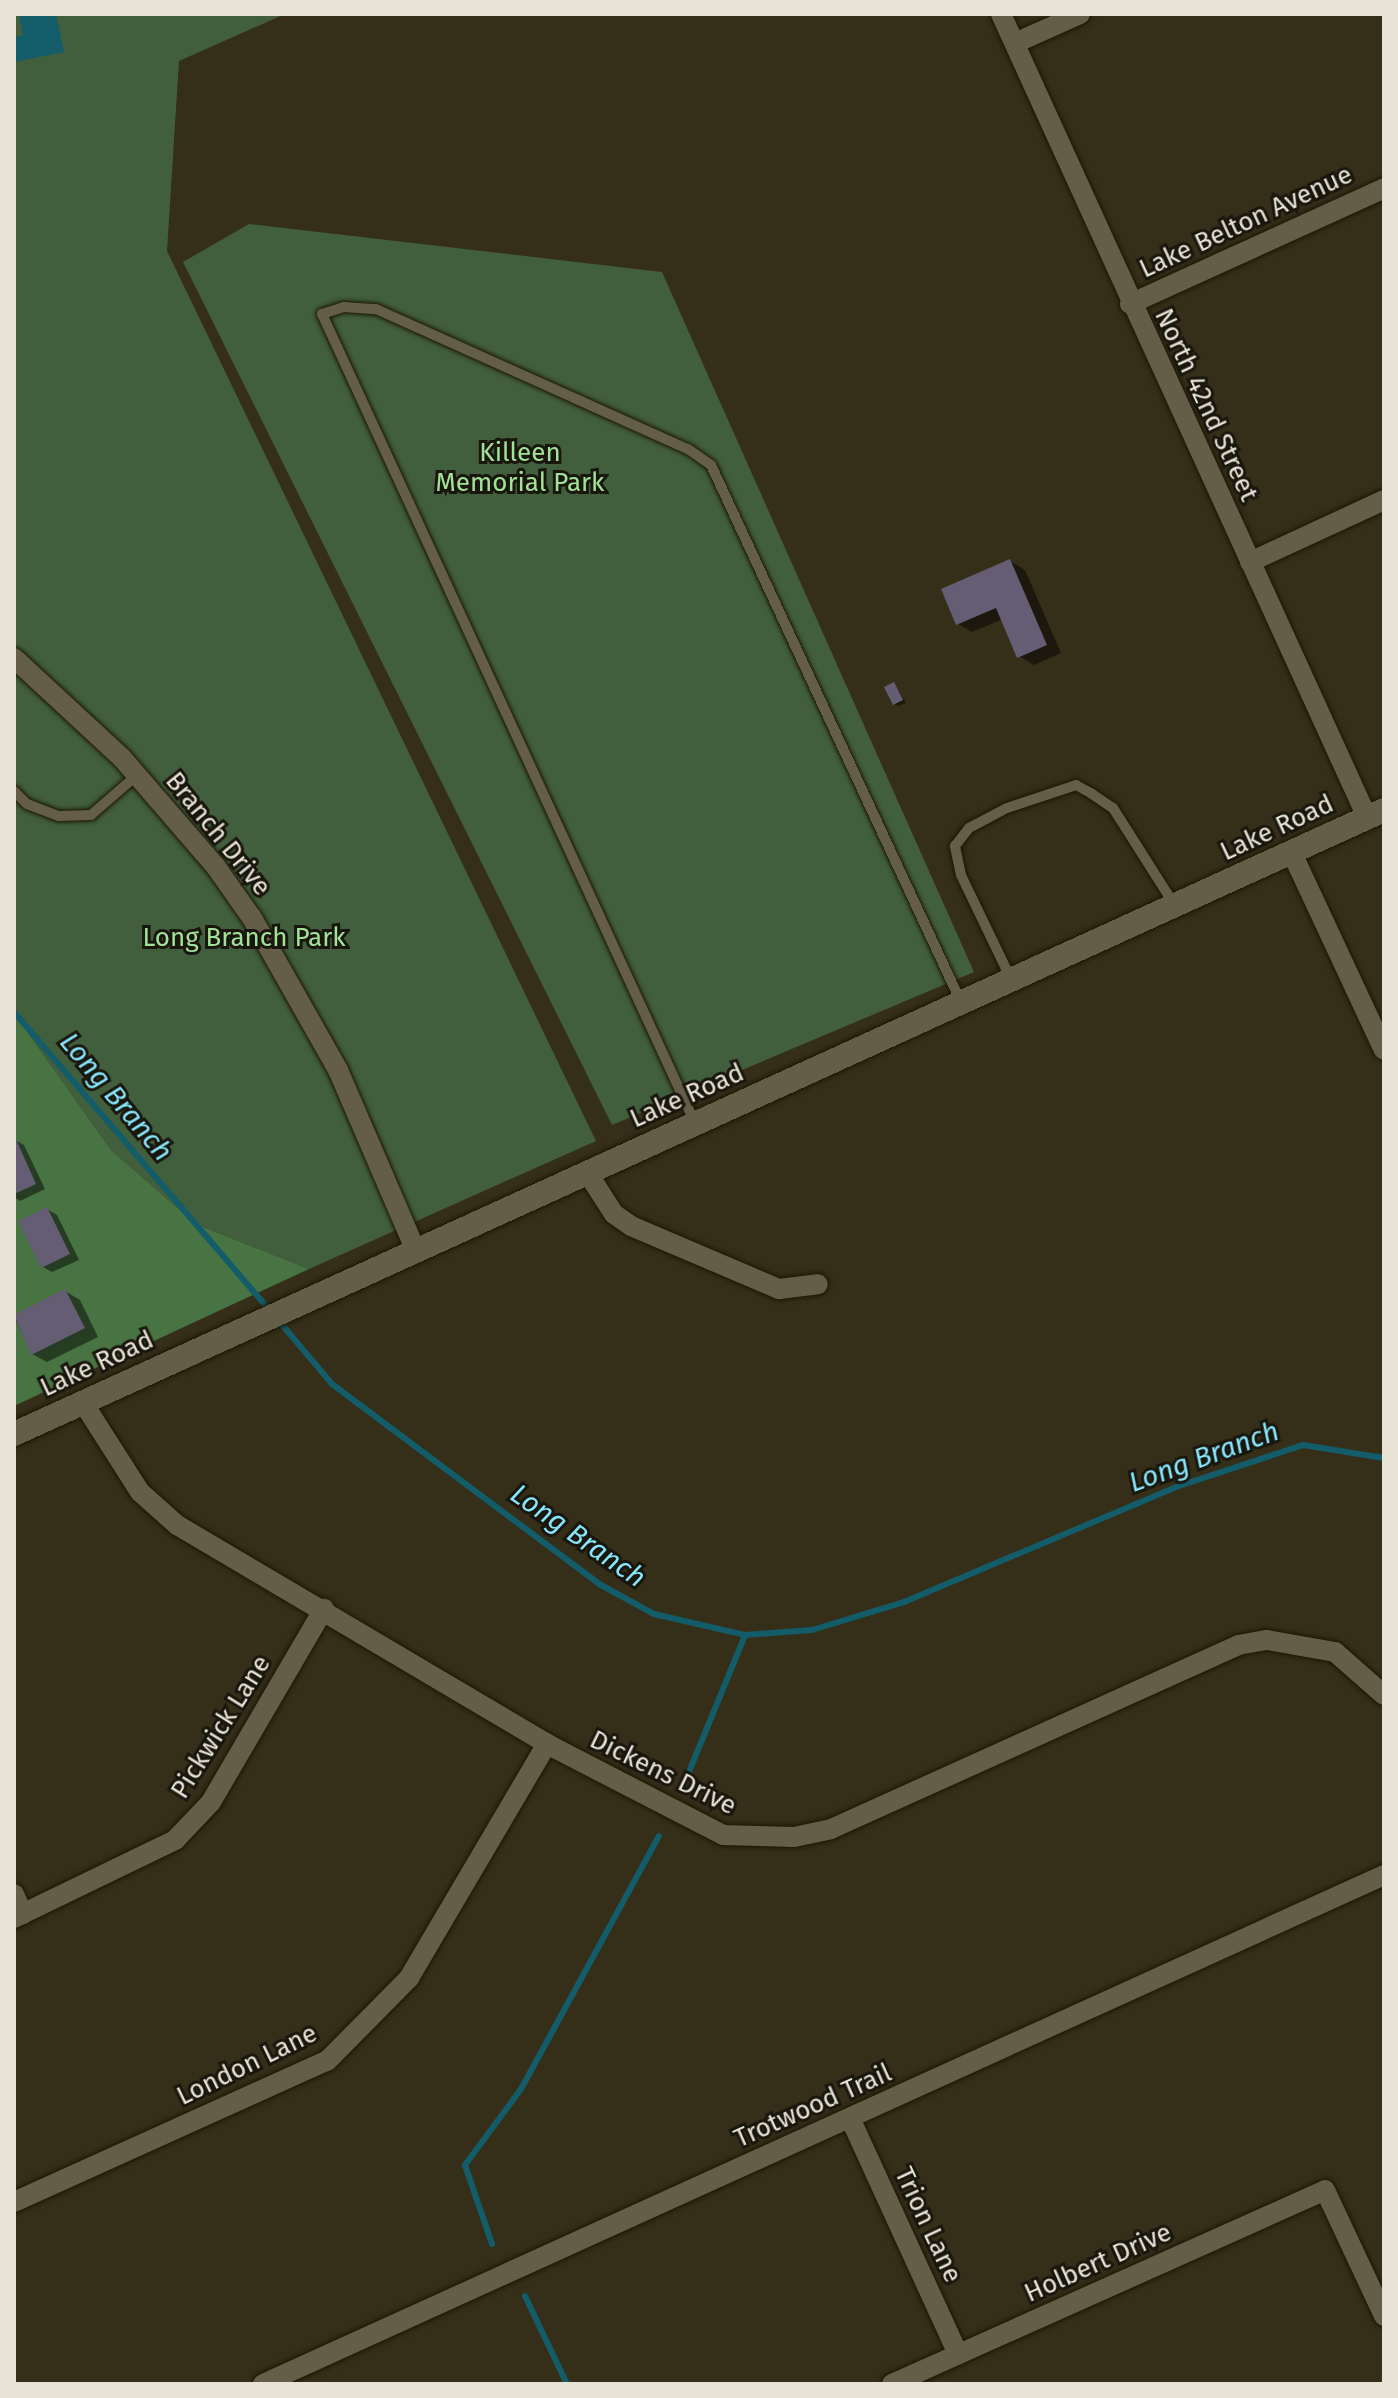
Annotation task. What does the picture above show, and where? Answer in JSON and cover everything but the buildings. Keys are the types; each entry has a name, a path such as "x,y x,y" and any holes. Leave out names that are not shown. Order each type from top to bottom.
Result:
{"street":[{"name":"North 42nd Street","path":"1001,14 1130,304 1250,562 1376,814"},
{"path":"1015,43 1080,14"},
{"name":"Lake Belton Avenue","path":"1130,304 1384,188"},
{"path":"1250,562 1384,500"},
{"name":"Branch Drive","path":"14,658 87,721 216,867 285,969 338,1070 416,1251"},
{"name":"Lake Road","path":"14,1434 1376,814"},
{"path":"1292,853 1384,1050"},
{"path":"587,1172 614,1214 631,1226 779,1289 818,1284"},
{"name":"Dickens Drive","path":"82,1401 119,1464 167,1517 547,1744 723,1835 794,1837 831,1829 1238,1645 1267,1640 1335,1652 1384,1695"},
{"name":"Pickwick Lane","path":"18,1916 175,1840 211,1802 324,1609"},
{"name":"London Lane","path":"14,2202 327,2061 409,1978 547,1744"},
{"name":"Trotwood Trail","path":"263,2384 1384,1875"},
{"path":"14,1894 18,1916"},
{"name":"Trion Lane","path":"850,2118 958,2354"},
{"name":"Holbert Drive","path":"892,2384 1325,2190 1384,2316"}],"lane":[{"path":"695,1123 322,314 344,307 376,309 688,449 711,465 961,1004"},
{"path":"14,791 27,804 59,816 91,815 137,775"},
{"path":"1011,979 961,875 955,846 969,828 1007,808 1076,785 1092,794 1113,808 1175,905"}],"green space":[{"name":"Long Branch Park","path":"14,14 285,14 179,61 167,251 596,1141 309,1269 196,1224 111,1150 14,1013"},
{"name":"Killeen Memorial Park","path":"249,224 662,272 974,972 612,1125 183,262"},
{"path":"14,1013 111,1150 196,1224 309,1269 14,1406"}],"water":[{"path":"19,14 56,14 64,52 14,62 14,37 23,35"}],"waterway":[{"name":"Long Branch","path":"14,1012 270,1311"},
{"name":"Long Branch","path":"278,1320 332,1384 601,1585 654,1614 745,1635 812,1630 904,1602 1176,1487 1303,1445 1384,1458"},
{"path":"684,1784 745,1635"},
{"path":"492,2244 465,2165 521,2089 659,1836"},
{"path":"525,2296 567,2384"}]}
